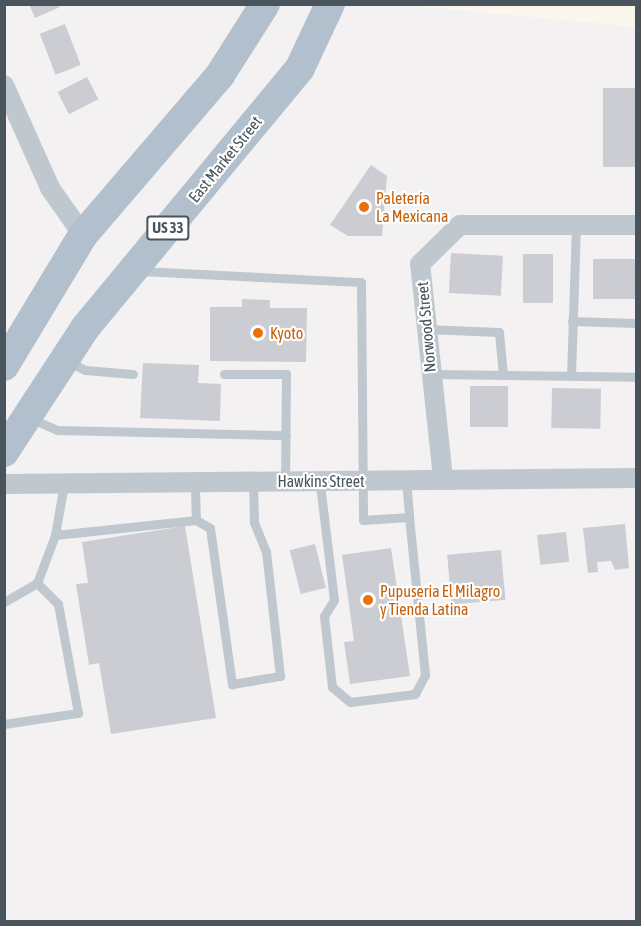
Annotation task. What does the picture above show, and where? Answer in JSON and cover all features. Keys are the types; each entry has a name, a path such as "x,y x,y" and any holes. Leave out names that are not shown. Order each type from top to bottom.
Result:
{"main road":[{"path":"4,366 83,235 220,75 265,4"},
{"name":"East Market Street","path":"4,452 30,418 66,360 133,271 300,68 330,4"}],"street":[{"path":"4,85 50,188 83,235"},
{"name":"Norwood Street","path":"443,478 430,374 420,264 460,225 636,225"},
{"name":"Hawkins Street","path":"4,484 285,480 320,484 443,478 636,478"}],"lane":[{"path":"571,376 576,225"},
{"path":"133,271 361,282 359,482 363,520 409,517"},
{"path":"572,321 636,323"},
{"path":"426,328 500,332 503,375"},
{"path":"66,360 85,370 133,374"},
{"path":"224,374 286,374 285,480"},
{"path":"430,374 636,377"},
{"path":"30,418 57,430 286,435"},
{"path":"320,484 334,600 324,616 332,687 350,702 415,693 425,675 406,480"},
{"path":"195,482 196,520"},
{"path":"55,535 196,520 210,528 232,684 280,676 266,552 254,522 253,482"},
{"path":"4,602 37,583 55,535 64,484"},
{"path":"4,724 78,713 58,604 37,583"}],"shaded area":[{"path":"407,5 636,5 636,27"}],"building":[{"path":"29,4 59,4 60,7 35,18"},
{"path":"65,24 81,65 56,75 40,34"},
{"path":"87,77 98,99 69,114 58,92"},
{"path":"603,88 636,88 636,167 603,167"},
{"path":"371,165 387,176 382,236 348,236 330,225"},
{"path":"451,253 503,256 501,296 449,293"},
{"path":"523,254 553,254 553,303 523,303"},
{"path":"593,259 636,259 636,299 593,299"},
{"path":"242,299 270,300 270,308 307,308 306,362 210,361 210,307 242,307"},
{"path":"143,363 199,365 198,383 221,384 220,421 140,418"},
{"path":"470,386 508,386 508,427 470,427"},
{"path":"552,388 601,389 600,429 551,428"},
{"path":"625,524 629,568 615,570 611,561 597,562 598,572 588,573 583,528"},
{"path":"185,526 216,718 111,734 99,663 89,665 76,584 88,583 82,542"},
{"path":"566,532 569,562 540,565 537,535"},
{"path":"315,544 326,588 301,594 290,550"},
{"path":"391,548 410,676 350,684 344,642 354,641 342,555"},
{"path":"501,550 505,600 452,605 447,555"}],"place":[{"name":"Paletería La Mexicana","path":"364,207"},
{"name":"Kyoto","path":"258,333"},
{"name":"Pupuseria El Milagro y Tienda Latina","path":"368,600"}]}
